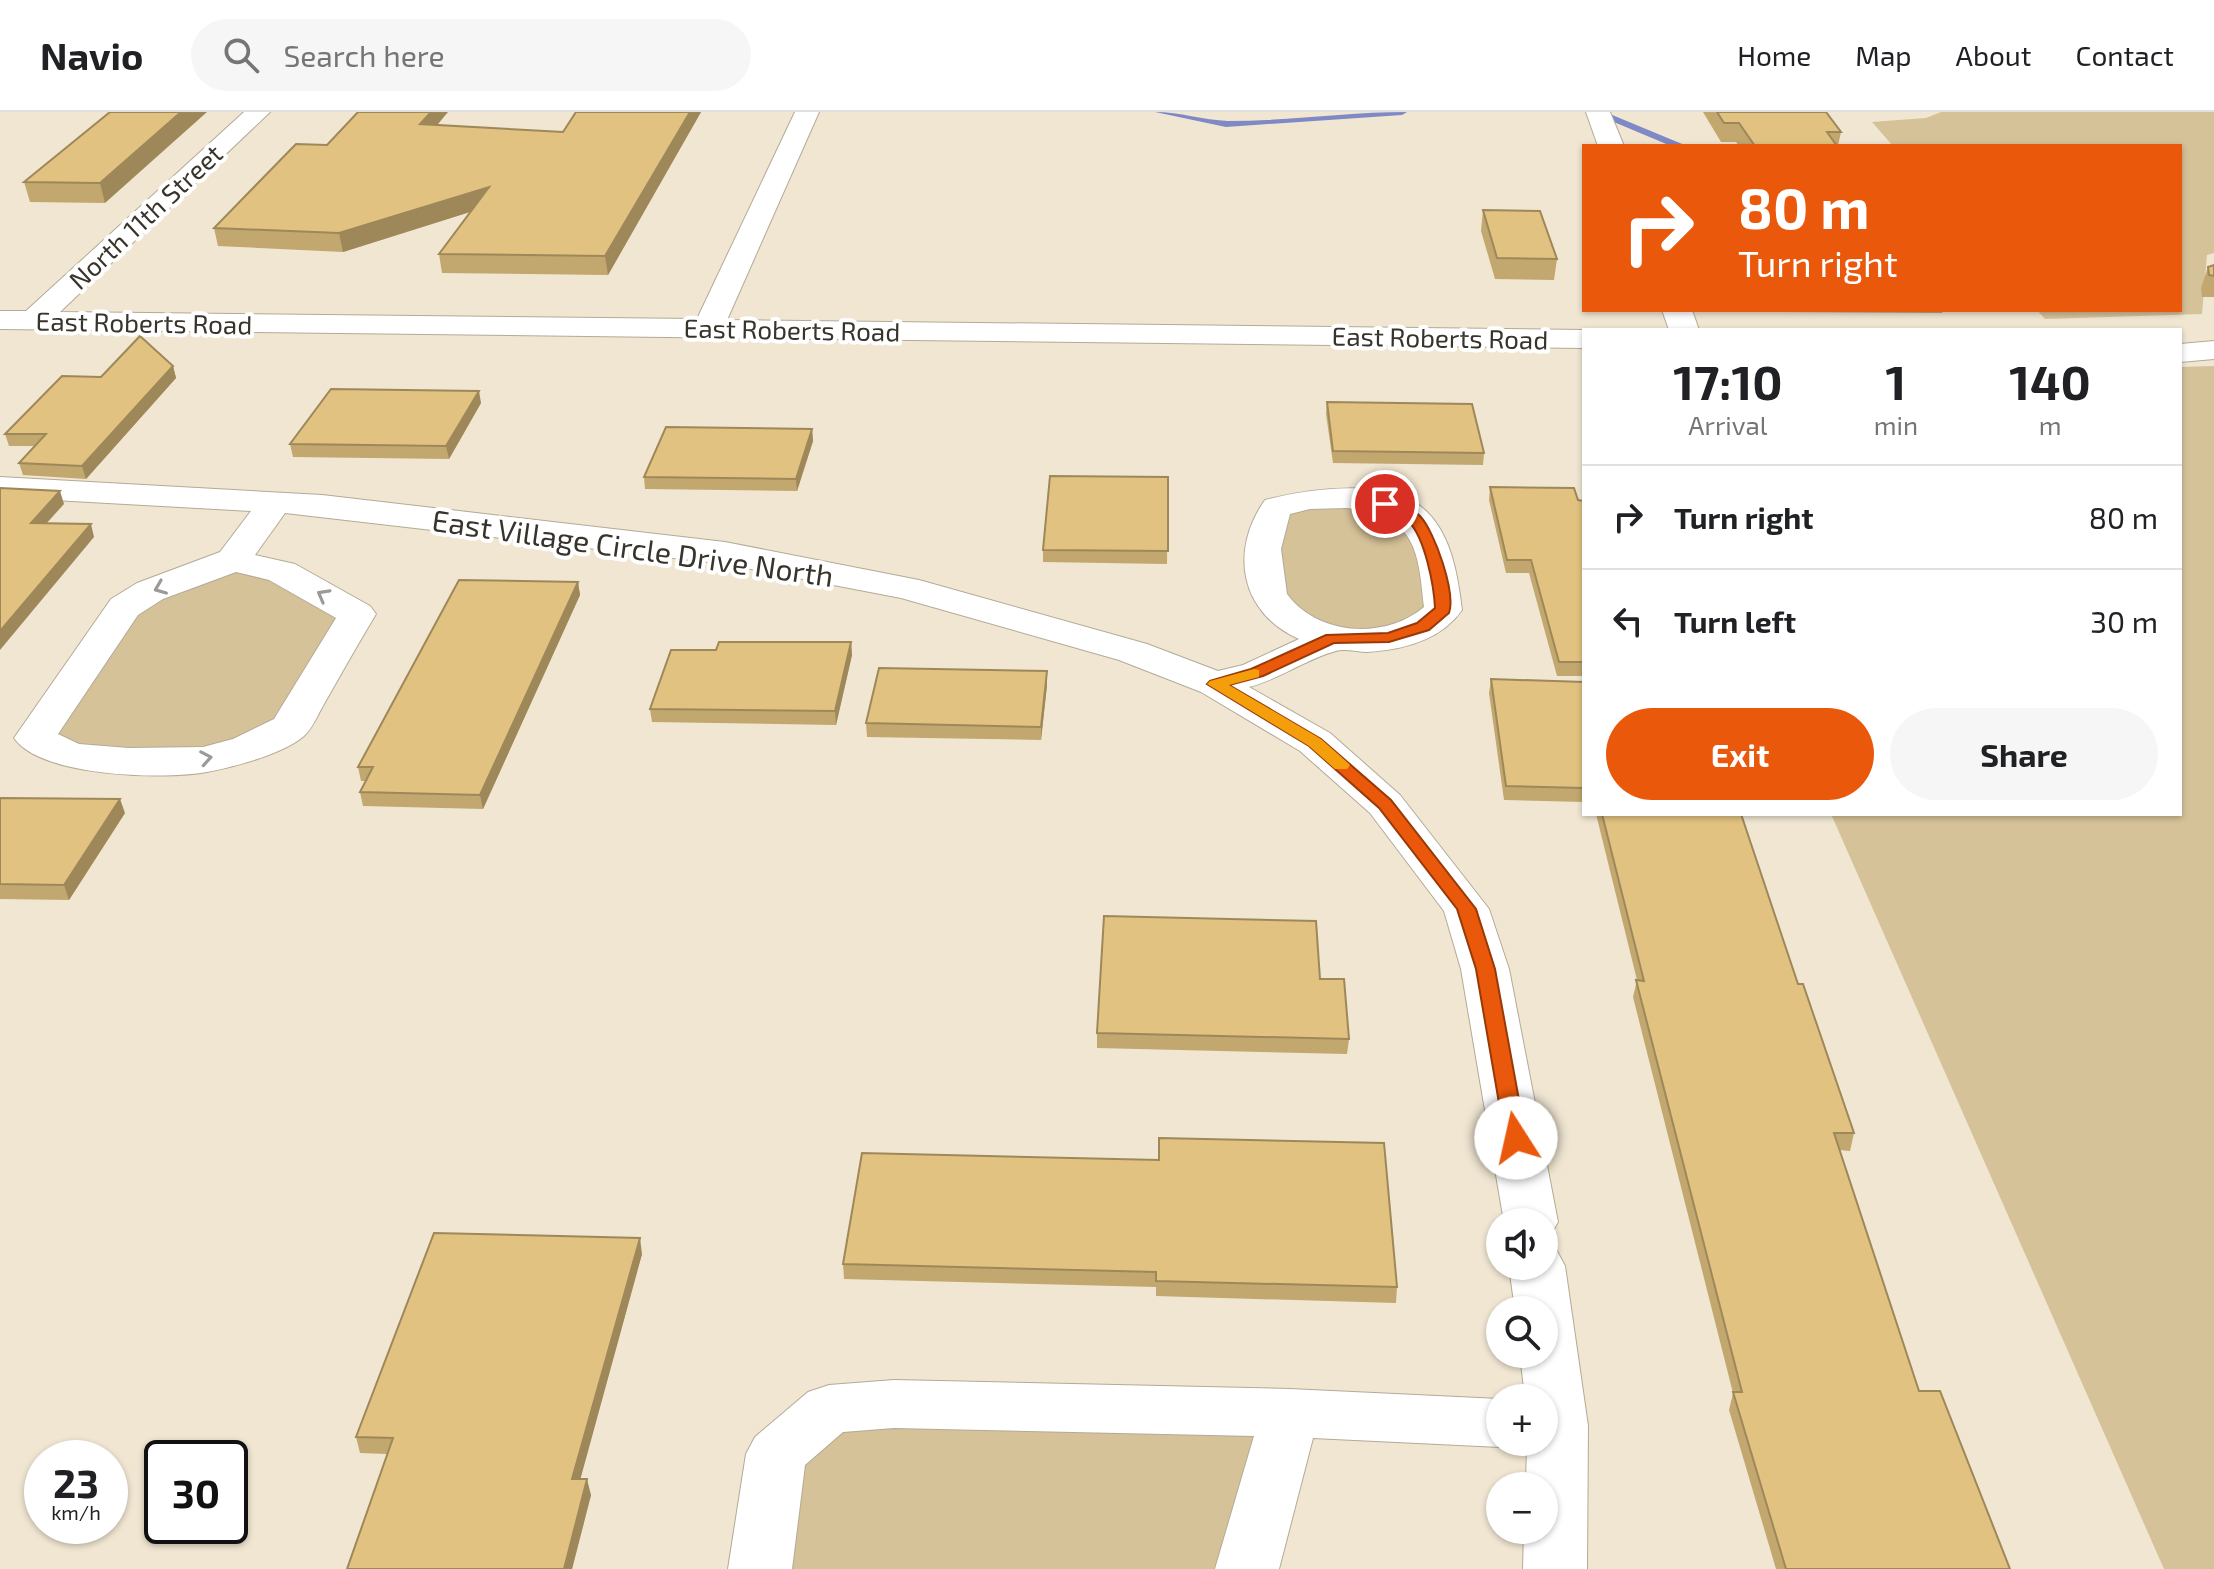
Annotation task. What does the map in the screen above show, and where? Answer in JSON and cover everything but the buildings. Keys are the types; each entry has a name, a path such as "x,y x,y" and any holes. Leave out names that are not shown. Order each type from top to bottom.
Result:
{"street":[{"name":"North 11th Street","path":"33,321 258,112"},
{"path":"708,328 807,112"},
{"path":"1598,112 1610,144"},
{"name":"East Roberts Road","path":"0,320 1582,339"},
{"path":"2182,353 2214,350"},
{"name":"East Village Circle Drive North","path":"0,487 353,508 755,559 906,588 1133,652 1215,684 1315,742 1385,804 1466,909 1485,969 1528,1208"},
{"path":"1215,684 1257,673 1332,638 1389,637 1423,627 1443,610 1441,586 1425,535 1414,517 1385,504 1347,498 1310,499 1277,507 1266,524 1262,542 1267,594 1282,614 1306,631 1332,638"},
{"path":"233,560 282,572 357,614 290,727 248,748 204,760 129,761 70,756 35,738 124,607 150,591 233,560 276,502"},
{"path":"760,1569 776,1454 829,1409 894,1404 1290,1413 1486,1423"},
{"path":"1247,1569 1290,1413"},
{"path":"1539,1456 1555,1569"}],"shaded area":[{"path":"1941,112 2214,112 2214,253 2207,255 2202,314 2045,319 2039,312 2182,312 2182,144 1891,144 1872,122 1926,118"},
{"path":"2214,366 2214,1569 2164,1569 1832,816 2182,816 2182,367"},
{"path":"1310,499 1414,517 1441,586 1423,627 1332,638 1282,614 1266,524"},
{"path":"233,560 357,614 290,727 248,748 129,761 35,738 124,607"},
{"path":"829,1409 1290,1413 1247,1569 760,1569"}],"waterway":[{"path":"1160,112 1226,124 1402,112"},
{"path":"1595,112 1676,144"}],"slow traffic":[{"path":"1254,673 1215,684 1315,742 1341,765"}],"route":[{"path":"1385,504 1414,517 1425,535 1441,586 1443,610 1423,627 1389,637 1332,638 1257,673 1215,684 1315,742 1385,804 1466,909 1485,969 1516,1138"}]}
